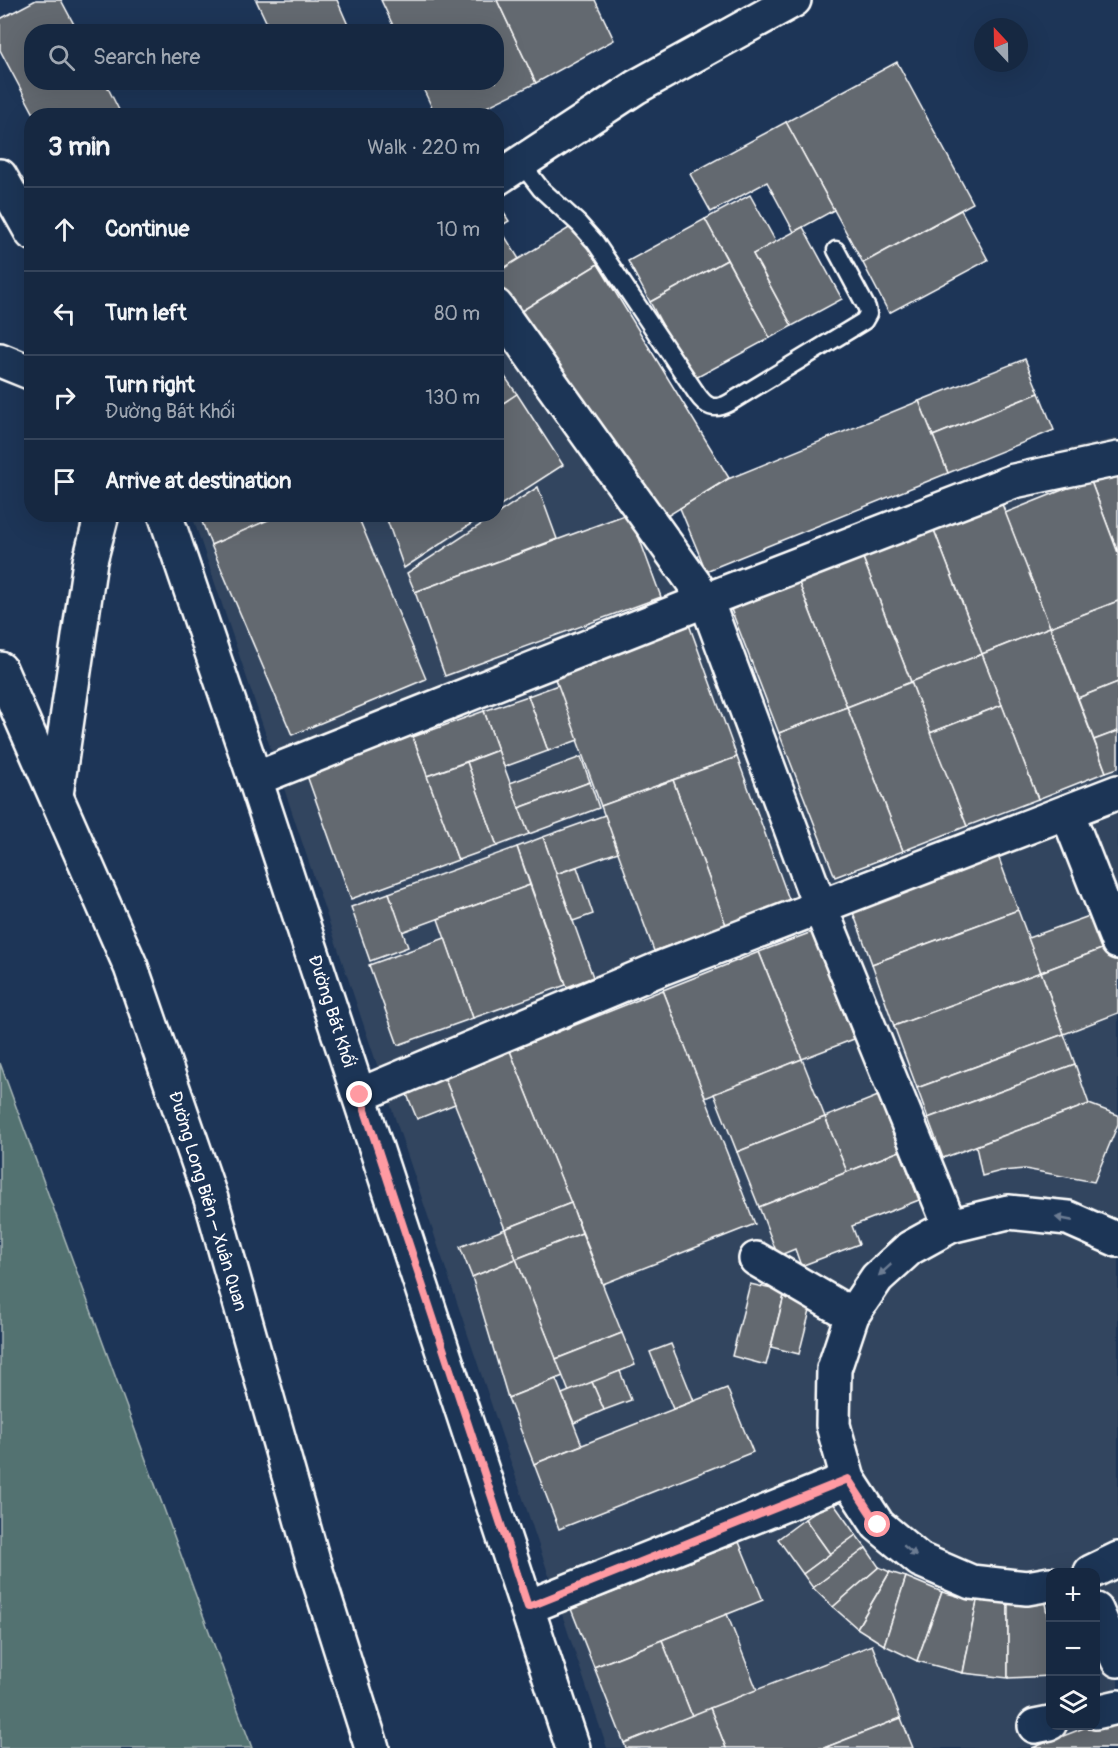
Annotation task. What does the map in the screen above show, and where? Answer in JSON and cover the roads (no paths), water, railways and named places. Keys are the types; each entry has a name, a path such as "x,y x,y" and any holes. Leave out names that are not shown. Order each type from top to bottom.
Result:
{"street":[{"path":"509,171 636,87 794,0"},
{"path":"0,176 24,219"},
{"path":"504,317 706,600 820,907 950,1226"},
{"path":"0,360 24,370"},
{"path":"255,779 1014,481 1118,459"},
{"path":"56,795 90,561 100,522"},
{"name":"Đường Bát Khối","path":"168,522 360,1095 573,1748"},
{"name":"Đường Long Biên – Xuân Quan","path":"0,669 130,967 211,1199 313,1561 372,1748"},
{"path":"360,1095 664,967 1118,792"},
{"path":"1067,812 1118,942"},
{"path":"1046,1585 1027,1588 971,1582 920,1560 878,1525 848,1479 833,1425 834,1369 852,1315 877,1278 910,1248 950,1226 1008,1212 1068,1218 1118,1240"},
{"path":"756,1259 852,1315"},
{"path":"528,1607 848,1479"},
{"path":"1100,1568 1118,1559"},
{"path":"1100,1621 1118,1660"},
{"path":"1100,1711 1118,1707"}],"lane":[{"path":"509,171 541,189 595,242 704,405 714,408 720,408 729,403 864,321 868,314 867,308 836,250"}]}
